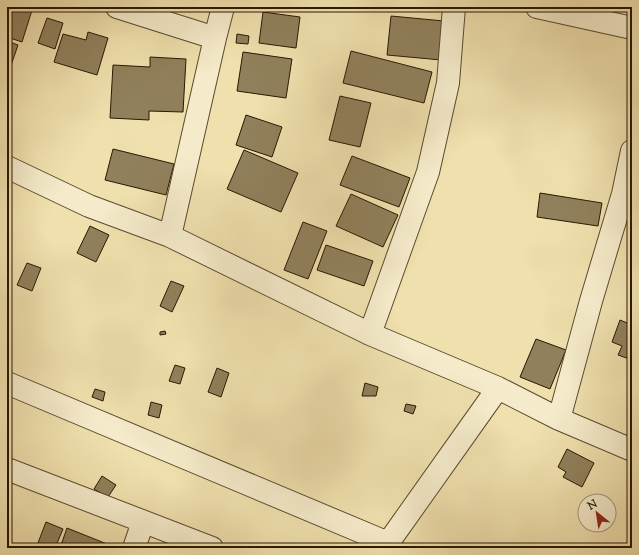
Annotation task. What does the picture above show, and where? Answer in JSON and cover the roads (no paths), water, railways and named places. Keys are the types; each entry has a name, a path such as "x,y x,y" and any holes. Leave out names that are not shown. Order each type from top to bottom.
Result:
{"street":[{"path":"117,7 215,38"},
{"path":"170,236 223,7"},
{"path":"370,334 428,172 448,83 454,7"},
{"path":"537,7 632,28"},
{"path":"559,419 591,301 623,194 632,151"},
{"path":"7,167 89,206 170,236 370,334 498,388 559,419 632,450"},
{"path":"7,383 391,546 498,388"},
{"path":"7,469 212,548"},
{"path":"134,548 143,522"}]}
